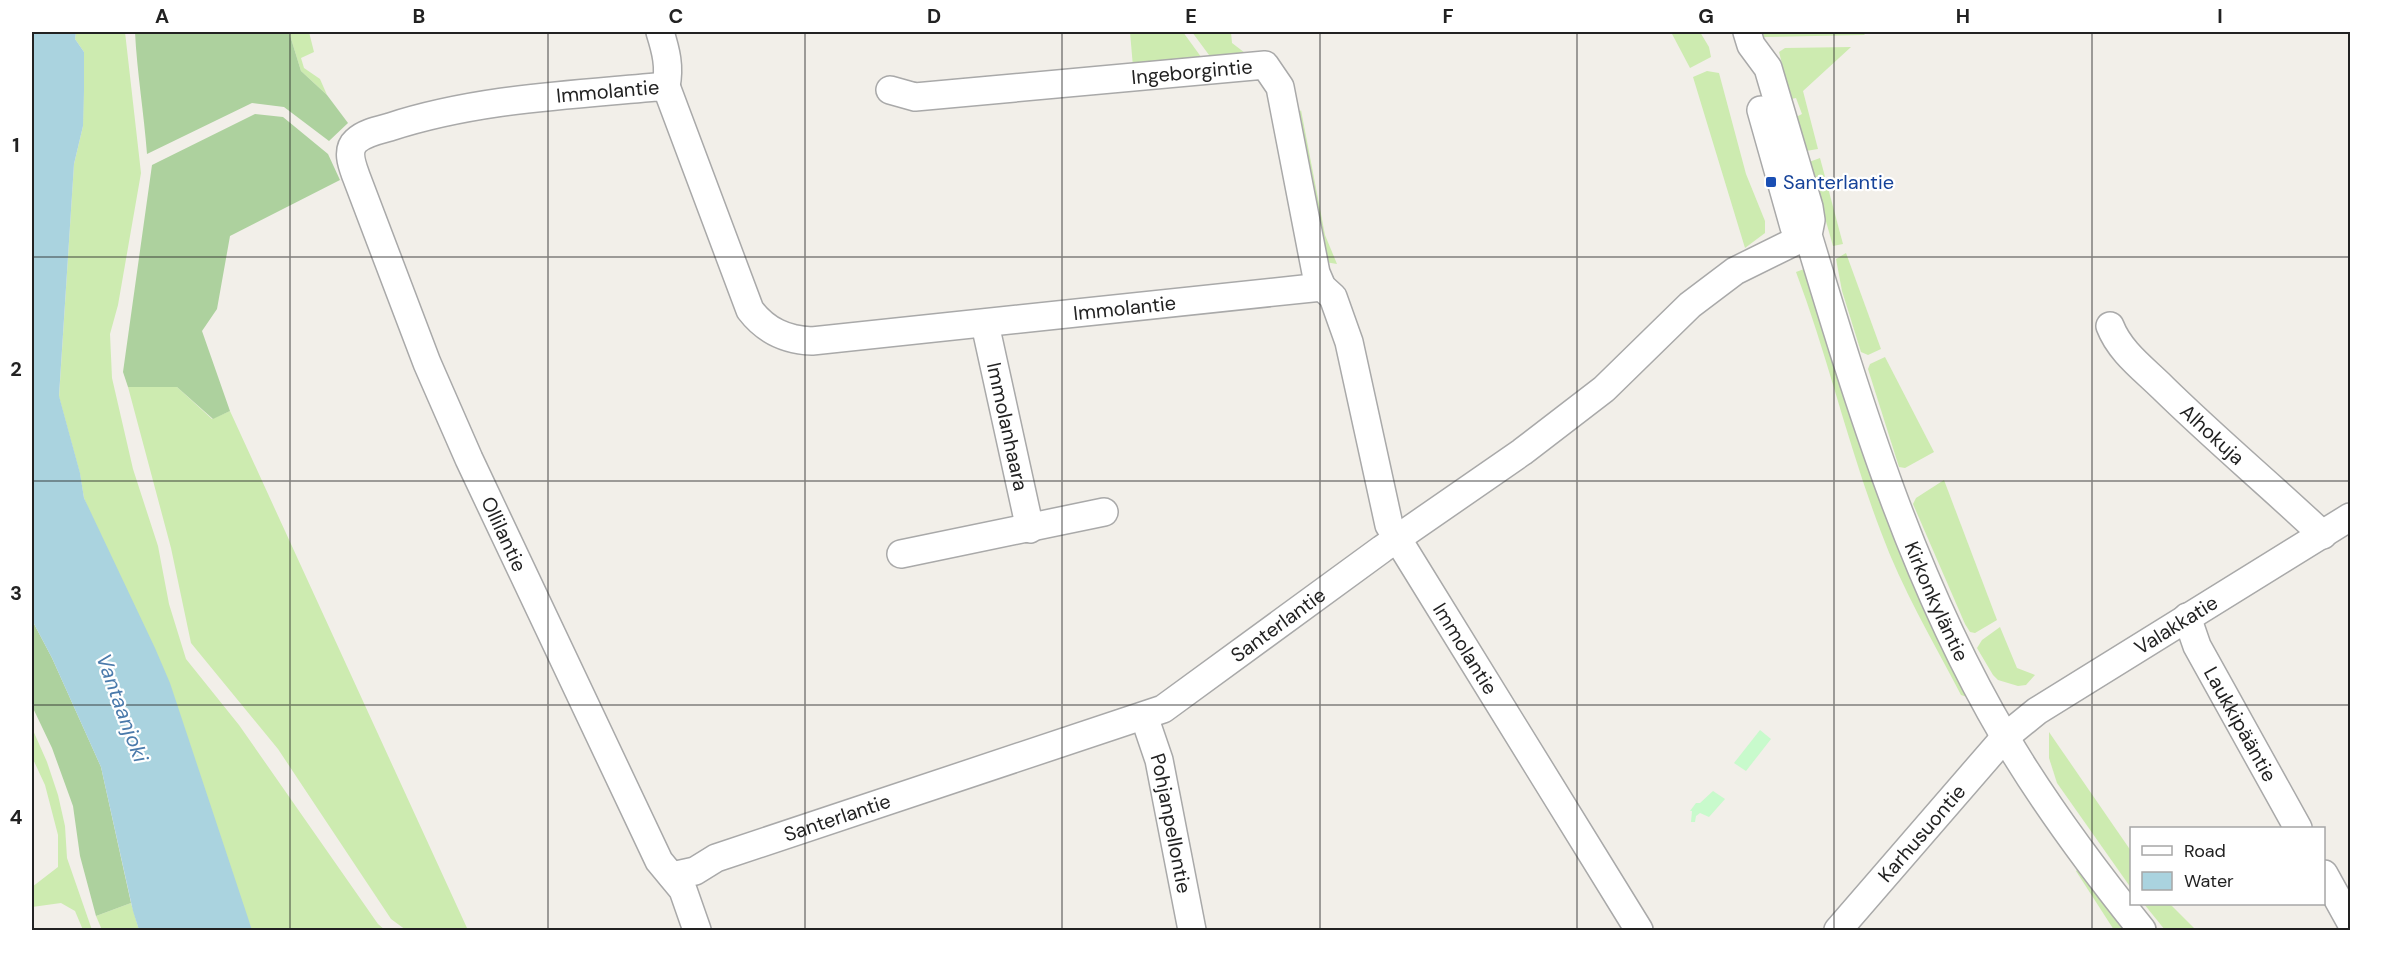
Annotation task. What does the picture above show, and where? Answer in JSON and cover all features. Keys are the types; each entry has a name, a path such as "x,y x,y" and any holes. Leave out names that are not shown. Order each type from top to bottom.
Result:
{"street":[{"path":"660,32 668,57 669,75 666,87"},
{"name":"Kirkonkyläntie","path":"1749,38 1751,72 1794,227 1808,235 1889,489 1936,602 2004,737 2111,893 2142,930"},
{"name":"Ingeborgintie","path":"890,90 915,97 1265,64 1280,87 1316,273 1322,287"},
{"name":"Immolantie","path":"372,133 428,115 495,103 666,87 750,310 768,329 796,340 812,341 985,324 1322,287 1333,297 1348,342 1389,525 1639,930"},
{"name":"Ollilantie","path":"372,133 355,141 351,150 351,160 427,363 469,459 659,861 683,890 697,930"},
{"name":"Santerlantie","path":"672,876 695,871 716,858 1163,709 1519,454 1604,389 1690,305 1735,271 1808,235"},
{"name":"Immolanhaara","path":"985,324 1030,529"},
{"name":"Alhokuja","path":"2110,326 2115,339 2126,353 2187,412 2323,535"},
{"path":"901,554 1104,513"},
{"name":"Valakkatie","path":"2004,737 2031,715 2350,517"},
{"name":"Laukkipääntie","path":"2187,617 2198,646 2297,827"},
{"name":"Pohjanpellontie","path":"1144,716 1159,760 1192,930"},
{"name":"Karhusuontie","path":"1838,930 2004,737"},
{"path":"2325,876 2350,921"}],"green space":[{"path":"76,32 125,32 141,173 118,305 110,334 112,378 133,469 158,546 169,604 186,659 239,725 378,924 385,930 252,930 84,498 80,474 59,397 74,164 83,126 84,52 75,39"},
{"path":"135,32 289,32 301,71 327,95 348,123 329,141 284,107 252,103 147,154"},
{"path":"289,32 309,32 314,52 301,58 304,68 320,79 327,95 301,71"},
{"path":"1130,32 1183,32 1204,61 1133,67"},
{"path":"1192,32 1231,32 1232,43 1249,56 1212,59"},
{"path":"1671,32 1700,32 1709,47 1711,57 1690,68"},
{"path":"1762,32 1867,32 1864,35 1764,37"},
{"path":"1851,47 1803,91 1818,149 1806,151 1796,117 1802,114 1796,98 1791,99 1779,52 1785,48"},
{"path":"1707,71 1719,73 1746,174 1765,221 1765,233 1745,248 1693,77"},
{"path":"1301,110 1325,235 1337,264 1325,262 1293,121"},
{"path":"255,114 283,117 328,154 340,180 230,236 217,309 202,331 230,411 213,419 177,387 128,387 123,372 152,165"},
{"path":"1820,158 1843,244 1833,246 1809,162"},
{"path":"1846,253 1881,349 1868,355 1861,352 1842,291 1836,259"},
{"path":"1804,269 1970,695 1967,697 1961,695 1918,615 1881,532 1796,272"},
{"path":"1885,357 1934,452 1905,468 1899,467 1868,369 1870,364"},
{"path":"128,387 177,387 212,419 230,411 467,928 406,930 391,919 278,749 191,643 171,548"},
{"path":"1944,480 1997,620 1975,633 1970,632 1965,624 1913,504 1916,498"},
{"path":"32,620 52,658 101,767 131,903 96,916 80,856 73,806 52,748 32,706"},
{"path":"2000,627 2017,668 2035,675 2026,685 2018,686 1998,680 1977,648 1982,640"},
{"path":"32,728 58,795 65,826 67,858 92,930 83,930 75,911 61,903 32,907 32,887 58,867 58,835 45,785 32,757"},
{"path":"1760,730 1771,739 1746,771 1734,763"},
{"path":"2049,732 2130,850 2130,887 2057,783 2049,758"},
{"path":"1713,791 1725,799 1709,817 1700,813 1696,816 1695,822 1691,822 1692,811 1690,811 1696,803 1700,803"},
{"path":"2080,867 2128,930 2114,930 2076,871"},
{"path":"131,903 139,930 102,930 96,916"},
{"path":"2145,905 2171,905 2196,930 2165,930"}],"water":[{"name":"Vantaanjoki","path":"32,32 76,32 75,39 84,52 83,126 74,164 59,396 80,473 84,498 170,683 252,930 139,930 101,767 52,658 32,620"}],"place":[{"name":"Santerlantie","path":"1771,182"}]}
